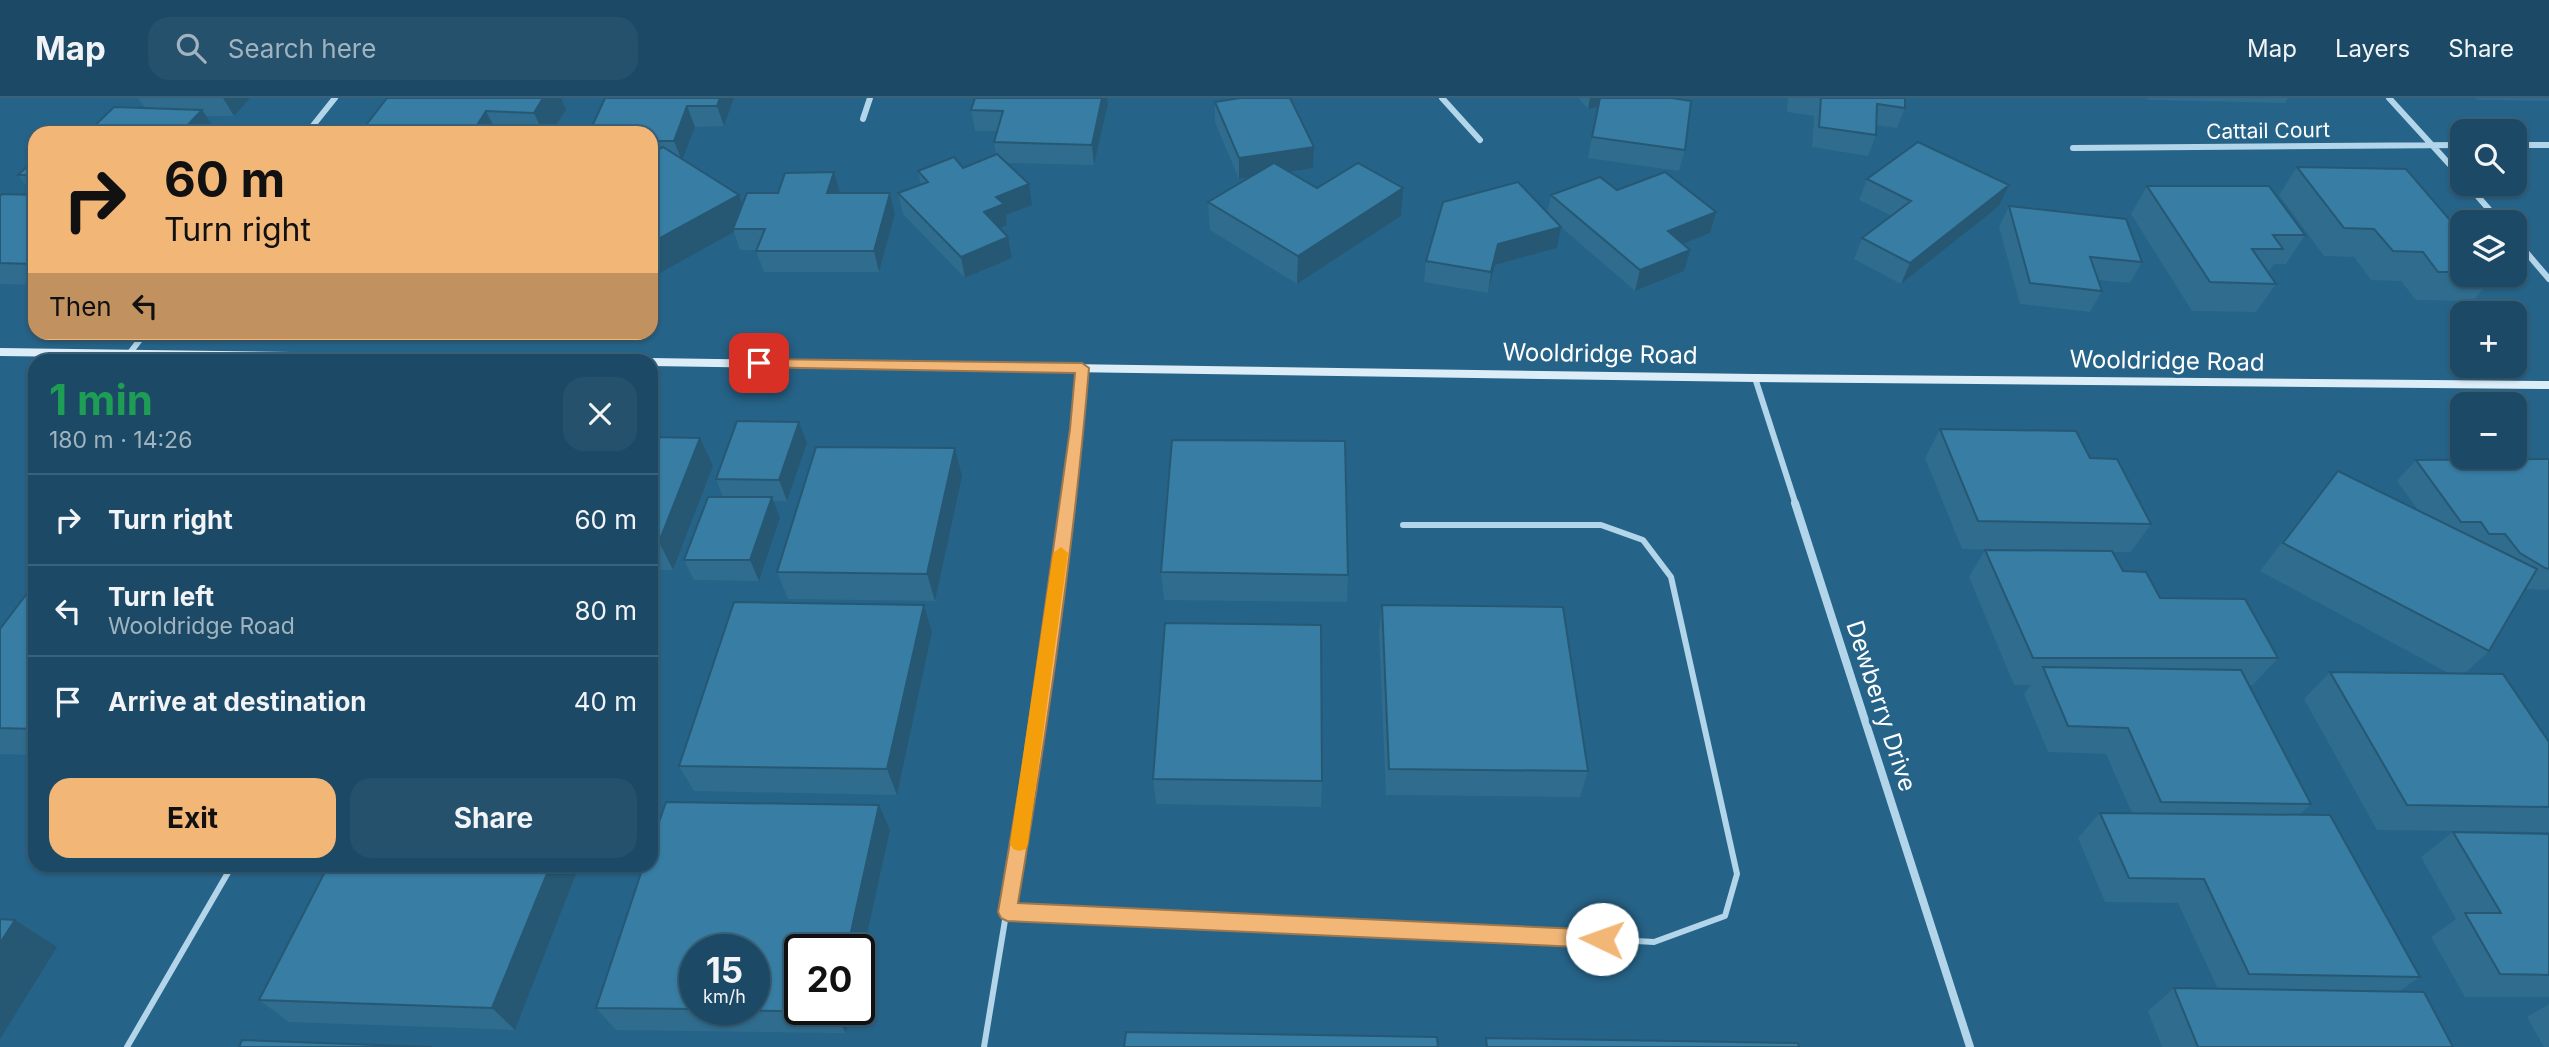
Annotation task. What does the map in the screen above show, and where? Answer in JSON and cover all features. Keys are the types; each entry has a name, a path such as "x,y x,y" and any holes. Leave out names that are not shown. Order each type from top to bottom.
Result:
{"main road":[{"path":"0,352 129,354"},
{"name":"Wooldridge Road","path":"658,362 1755,378 2549,385"}],"street":[{"path":"313,126 335,98"},
{"path":"863,119 870,98"},
{"path":"1442,98 1480,141"},
{"path":"2389,98 2450,164"},
{"name":"Cattail Court","path":"2073,148 2450,145"},
{"path":"2527,145 2549,145"},
{"path":"2477,196 2490,210"},
{"path":"2527,253 2549,279"},
{"path":"129,354 140,340"},
{"name":"Dewberry Drive","path":"1755,378 1970,1047"}],"lane":[{"path":"984,1047 1031,771 1077,429 1082,368"},
{"path":"1007,912 1419,929 1654,942 1725,916 1737,874 1671,577 1643,540 1601,525 1403,525"},
{"path":"127,1047 228,872"}],"building":[{"path":"387,98 543,98 534,113 486,111 477,126 365,126"},
{"path":"605,98 720,98 717,106 687,106 674,141 658,141 658,126 592,126"},
{"path":"975,98 1102,98 1092,145 994,142 1003,111 971,110"},
{"path":"1240,98 1290,98 1314,147 1239,158 1215,102"},
{"path":"1600,98 1672,98 1691,101 1685,150 1592,137"},
{"path":"1821,98 1905,98 1905,108 1877,104 1876,135 1819,127"},
{"path":"114,107 202,110 187,126 94,126"},
{"path":"1918,142 2009,185 1910,263 1862,238 1911,201 1867,179"},
{"path":"663,147 739,195 658,239 658,150"},
{"path":"997,154 1029,184 996,197 1004,204 984,212 1008,237 961,257 898,193 928,182 918,171 954,157 963,168"},
{"path":"1274,163 1317,188 1358,163 1403,188 1298,256 1208,202"},
{"path":"28,166 28,175 18,175"},
{"path":"2297,167 2406,169 2450,220 2450,272 2438,272 2423,252 2393,251 2374,229 2344,228"},
{"path":"834,172 827,193 890,193 874,251 756,251 765,229 733,229 747,193 778,193 785,173"},
{"path":"1665,172 1716,212 1668,231 1690,250 1640,270 1551,195 1600,177 1617,190"},
{"path":"1518,182 1561,227 1498,244 1491,272 1426,261 1443,202"},
{"path":"2147,186 2269,186 2305,235 2273,235 2283,249 2252,249 2276,284 2210,282"},
{"path":"28,195 28,264 0,263 0,196"},
{"path":"2009,206 2126,219 2142,262 2090,257 2102,291 2030,283"},
{"path":"737,421 799,422 779,480 716,479"},
{"path":"1940,429 2076,431 2090,458 2117,459 2151,524 1978,521"},
{"path":"658,437 700,438 659,542"},
{"path":"1172,440 1345,441 1348,575 1161,572"},
{"path":"816,447 955,448 927,574 777,572"},
{"path":"2527,459 2549,459 2549,569 2520,553 2505,534 2489,534 2481,522 2461,522 2416,460 2450,460 2450,469 2527,469"},
{"path":"2338,471 2537,569 2489,651 2283,543"},
{"path":"708,497 772,497 750,560 684,560"},
{"path":"1985,550 2112,551 2123,571 2146,572 2160,598 2245,599 2278,658 2033,658"},
{"path":"28,592 28,729 0,728 0,629"},
{"path":"734,602 924,605 887,769 679,766"},
{"path":"1382,605 1563,607 1588,771 1389,769"},
{"path":"1165,623 1321,625 1322,781 1153,779"},
{"path":"2043,667 2241,670 2311,804 2161,802 2128,728 2068,726"},
{"path":"2330,672 2503,674 2549,742 2549,807 2407,805"},
{"path":"666,802 879,805 851,934 784,934 784,1011 770,1011 770,934 679,934 679,1009 596,1008 641,872 658,872 658,825"},
{"path":"2100,813 2330,815 2420,977 2249,974 2204,879 2129,878"},
{"path":"2453,832 2549,834 2549,975 2500,974 2465,913 2501,913"},
{"path":"325,872 548,872 492,1008 259,1000"},
{"path":"0,919 15,920 0,943"},
{"path":"2174,988 2424,992 2453,1047 2198,1047"},
{"path":"1126,1032 1437,1037 1438,1047 1124,1047"},
{"path":"1486,1038 1798,1043 1799,1047 1487,1047"},
{"path":"242,1040 432,1047 239,1047"}],"slow traffic":[{"path":"1019,843 1061,553"}],"route":[{"path":"759,363 1082,368 1077,429 1031,771 1007,912 1602,939"}]}
